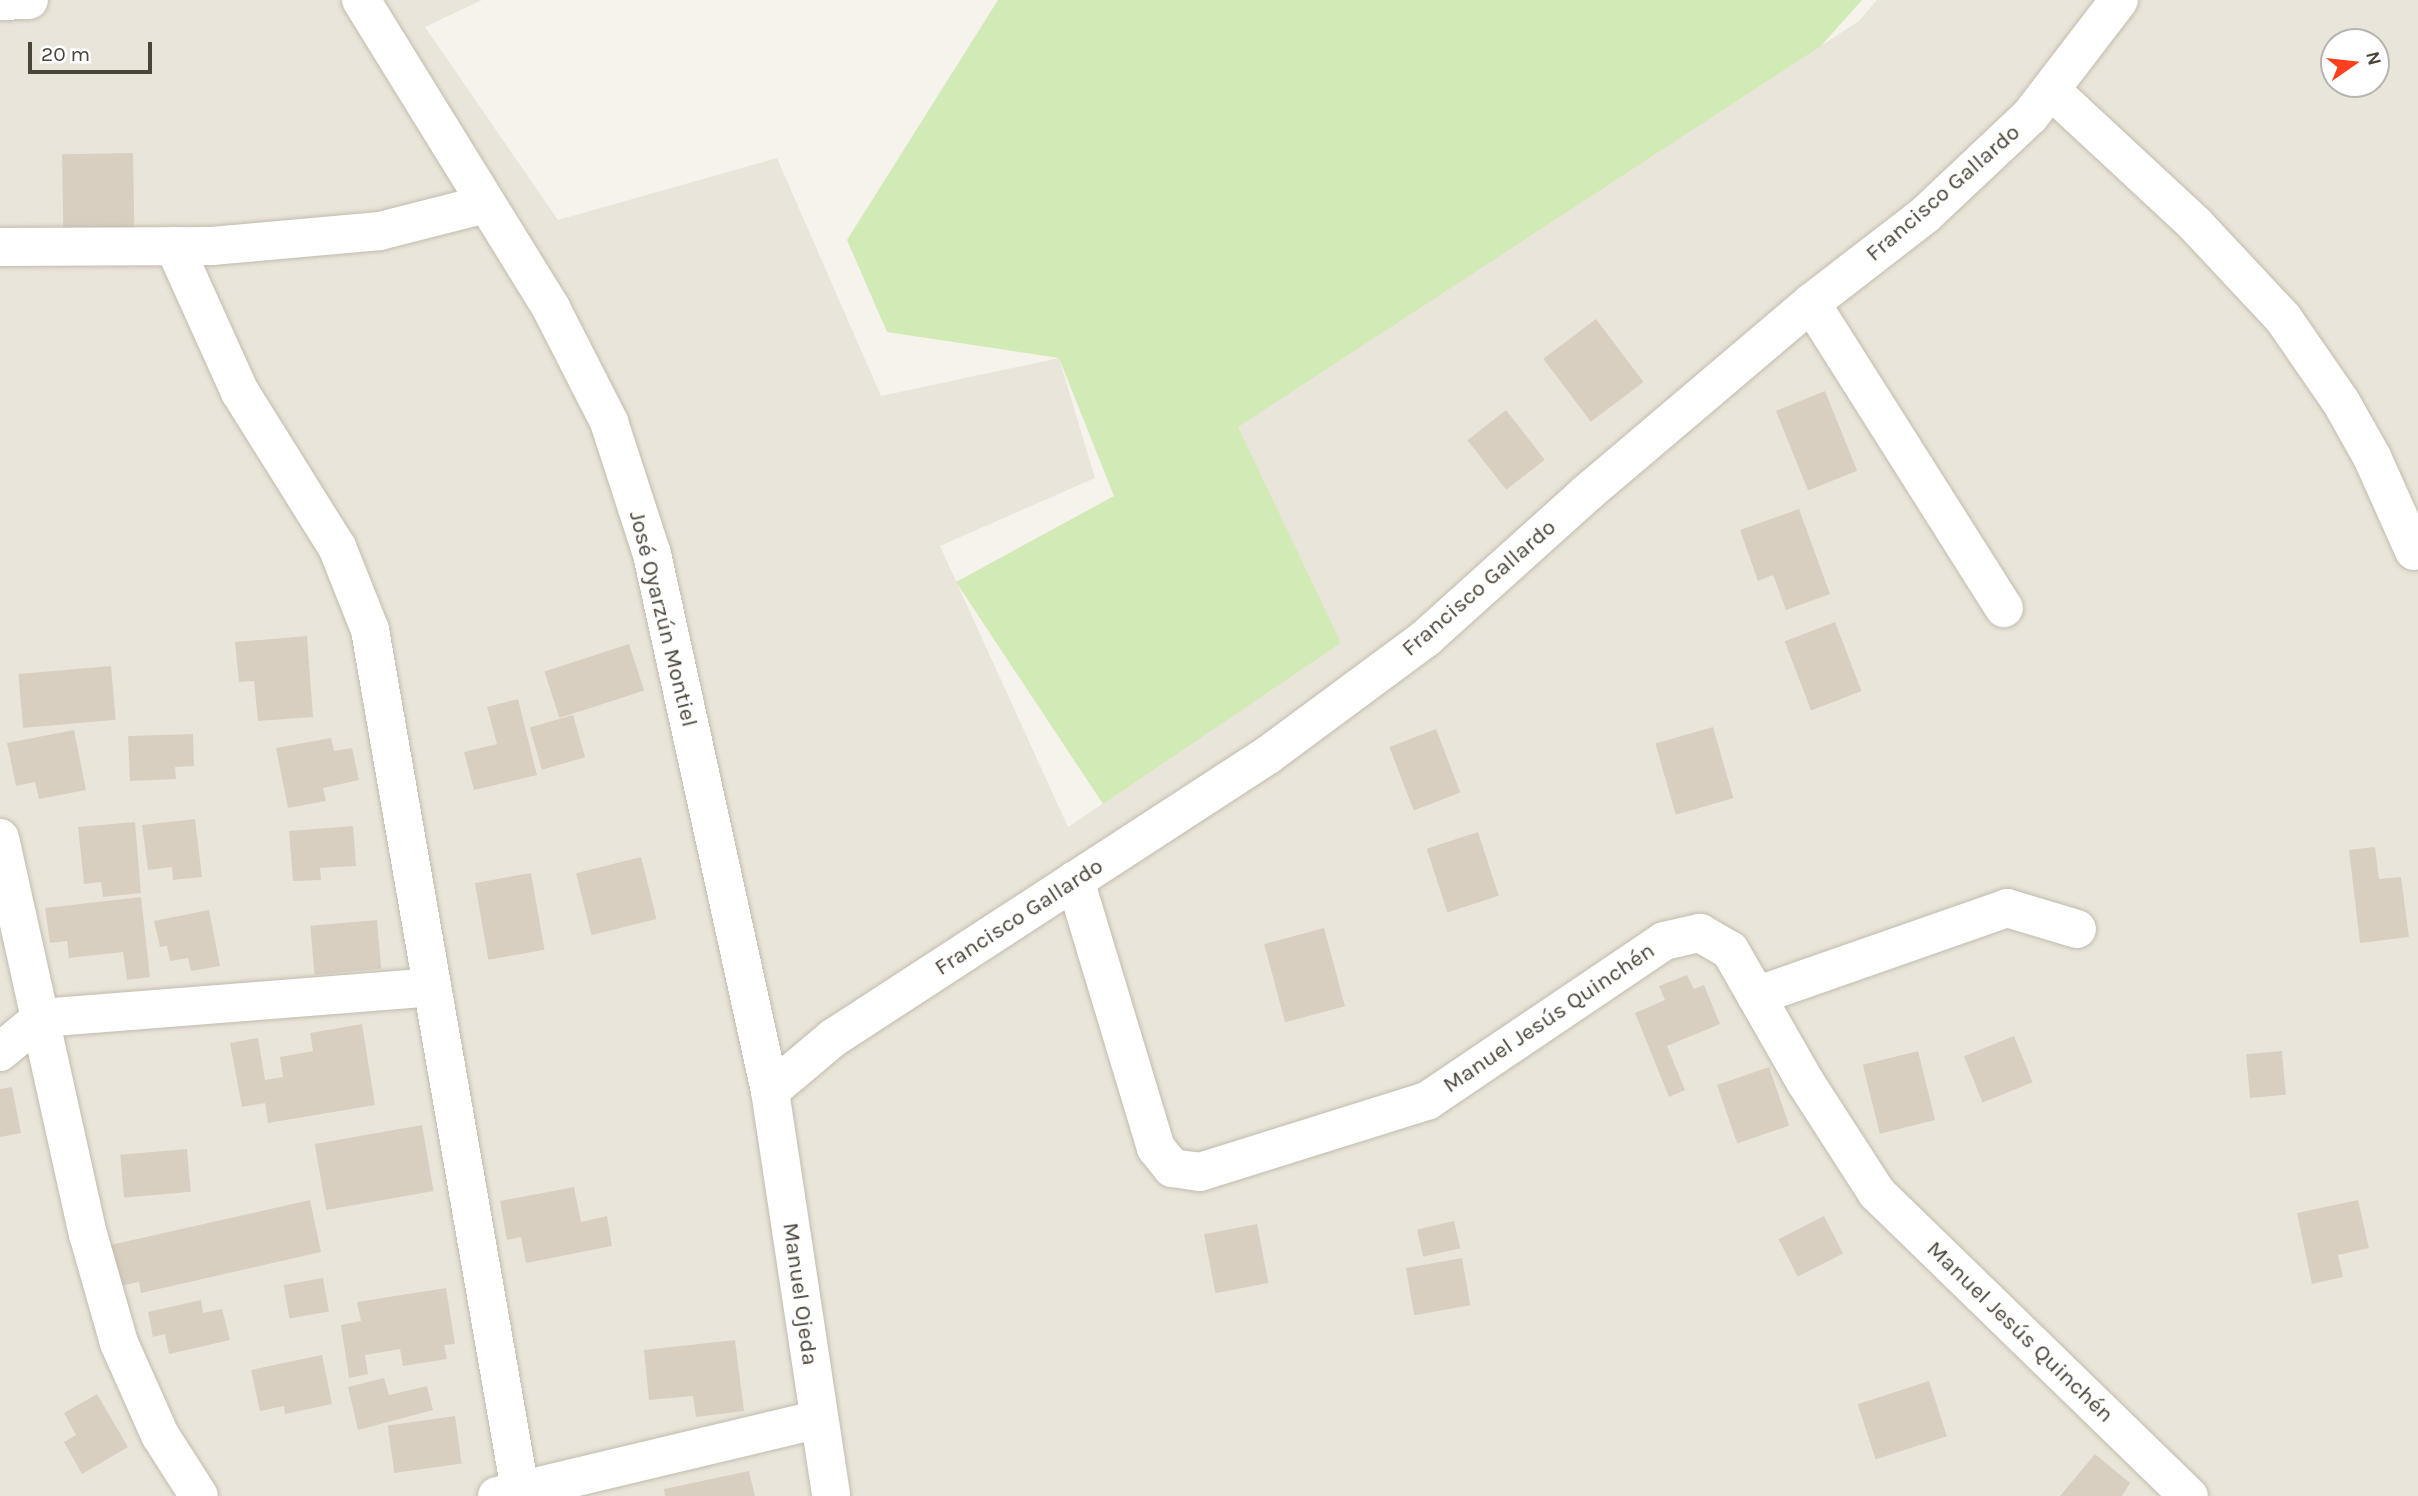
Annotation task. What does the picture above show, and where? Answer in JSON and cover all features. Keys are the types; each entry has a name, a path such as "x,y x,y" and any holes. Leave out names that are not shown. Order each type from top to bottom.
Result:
{"street":[{"path":"0,1 29,0"},
{"name":"José Oyarzún Montiel","path":"361,0 551,309 609,422 652,554 769,1091"},
{"name":"Francisco Gallardo","path":"769,1091 833,1038 1268,755 1426,638 1587,493 1811,303 1926,214 2052,91 2119,0"},
{"path":"2052,91 2195,224 2283,317 2366,446 2414,551"},
{"path":"0,247 174,246 380,231 486,204"},
{"path":"174,246 240,392 337,547 370,630 432,987 508,1493 817,1420"},
{"path":"1811,303 2004,608"},
{"path":"0,838 88,1234 119,1343 160,1435 199,1496"},
{"name":"Manuel Jesús Quinchén","path":"1075,880 1156,1148 1172,1168 1200,1172 1427,1101 1664,941 1700,933 1730,950 1877,1193 2189,1496"},
{"path":"1756,996 2007,908 2077,929"},
{"path":"0,1052 41,1018 432,987"},
{"name":"Manuel Ojeda","path":"769,1091 817,1420 831,1496"}],"shaded area":[{"path":"0,0 482,0 425,27 558,220 777,158 881,396 1059,358 1095,478 940,546 1068,827 1341,643 1212,443 1859,21 1877,0 2418,0 2418,1496 0,1496"}],"green space":[{"path":"998,0 1862,0 1821,46 1238,427 1341,643 1103,804 956,582 1114,496 1059,358 887,332 847,240"}],"building":[{"path":"133,153 134,235 63,236 62,154"},
{"path":"1596,319 1644,382 1591,422 1543,359"},
{"path":"1825,391 1857,471 1808,491 1776,411"},
{"path":"1506,410 1545,460 1506,490 1467,440"},
{"path":"1799,509 1830,594 1786,610 1773,575 1758,581 1740,530"},
{"path":"1835,622 1862,691 1811,710 1785,641"},
{"path":"307,636 313,717 258,721 254,681 239,682 235,642"},
{"path":"629,644 644,691 559,718 544,672"},
{"path":"111,666 116,720 23,728 18,674"},
{"path":"518,699 537,775 474,790 464,752 497,744 487,707"},
{"path":"573,715 585,757 542,770 530,727"},
{"path":"1713,727 1733,798 1676,815 1655,744"},
{"path":"1436,729 1460,792 1414,810 1389,747"},
{"path":"74,730 86,790 39,799 35,782 16,786 7,743"},
{"path":"193,734 194,766 175,767 176,779 130,781 128,736"},
{"path":"331,738 334,751 352,748 359,780 323,788 326,801 288,808 276,748"},
{"path":"195,819 202,877 173,880 172,867 148,870 142,825"},
{"path":"135,822 141,893 103,897 101,882 84,884 78,827"},
{"path":"353,826 356,866 320,868 321,880 293,881 289,831"},
{"path":"1478,832 1499,896 1447,912 1427,849"},
{"path":"2375,847 2379,879 2401,877 2409,937 2360,943 2349,850"},
{"path":"641,857 656,919 591,935 576,873"},
{"path":"531,873 545,950 488,960 475,883"},
{"path":"141,897 150,977 127,980 123,952 69,958 67,941 50,943 45,908"},
{"path":"209,910 220,966 191,971 188,958 170,961 167,946 160,947 154,921"},
{"path":"377,920 381,969 315,975 310,926"},
{"path":"1324,928 1345,1006 1285,1022 1264,944"},
{"path":"1687,975 1694,989 1704,985 1720,1024 1667,1046 1685,1090 1669,1097 1635,1013 1665,1000 1659,986"},
{"path":"362,1024 375,1105 268,1123 265,1103 242,1107 230,1043 258,1038 265,1080 283,1077 280,1057 313,1051 310,1033"},
{"path":"2014,1036 2033,1082 1983,1103 1964,1056"},
{"path":"1918,1051 1935,1120 1880,1134 1863,1065"},
{"path":"2282,1051 2286,1095 2250,1098 2246,1054"},
{"path":"1769,1067 1789,1126 1737,1144 1717,1085"},
{"path":"12,1087 21,1133 0,1137 0,1089"},
{"path":"422,1125 434,1191 326,1210 315,1144"},
{"path":"187,1149 191,1192 124,1198 120,1155"},
{"path":"574,1187 581,1222 607,1216 612,1246 526,1263 521,1237 507,1240 500,1201"},
{"path":"310,1200 321,1252 141,1293 139,1282 115,1287 106,1246"},
{"path":"2358,1200 2369,1248 2338,1255 2343,1277 2312,1284 2297,1213"},
{"path":"1824,1216 1843,1253 1798,1277 1779,1239"},
{"path":"1454,1221 1460,1248 1423,1257 1417,1230"},
{"path":"1257,1224 1268,1283 1215,1293 1204,1234"},
{"path":"1462,1258 1470,1305 1414,1315 1406,1268"},
{"path":"323,1278 329,1311 290,1318 284,1285"},
{"path":"446,1288 455,1344 444,1345 447,1359 403,1366 400,1349 365,1355 368,1374 349,1378 341,1325 361,1321 357,1302"},
{"path":"201,1300 203,1313 222,1309 230,1340 169,1354 165,1334 153,1337 148,1312"},
{"path":"735,1340 744,1411 696,1417 693,1396 649,1400 644,1350"},
{"path":"322,1355 332,1404 285,1414 284,1406 260,1411 251,1370"},
{"path":"384,1378 389,1395 427,1386 433,1410 358,1430 348,1387"},
{"path":"1929,1381 1947,1436 1876,1459 1858,1404"},
{"path":"97,1394 128,1447 82,1474 64,1442 76,1435 64,1413"},
{"path":"455,1416 462,1464 394,1473 388,1425"},
{"path":"2095,1454 2130,1483 2122,1496 2060,1496"},
{"path":"749,1471 755,1496 665,1496 664,1489"}]}
